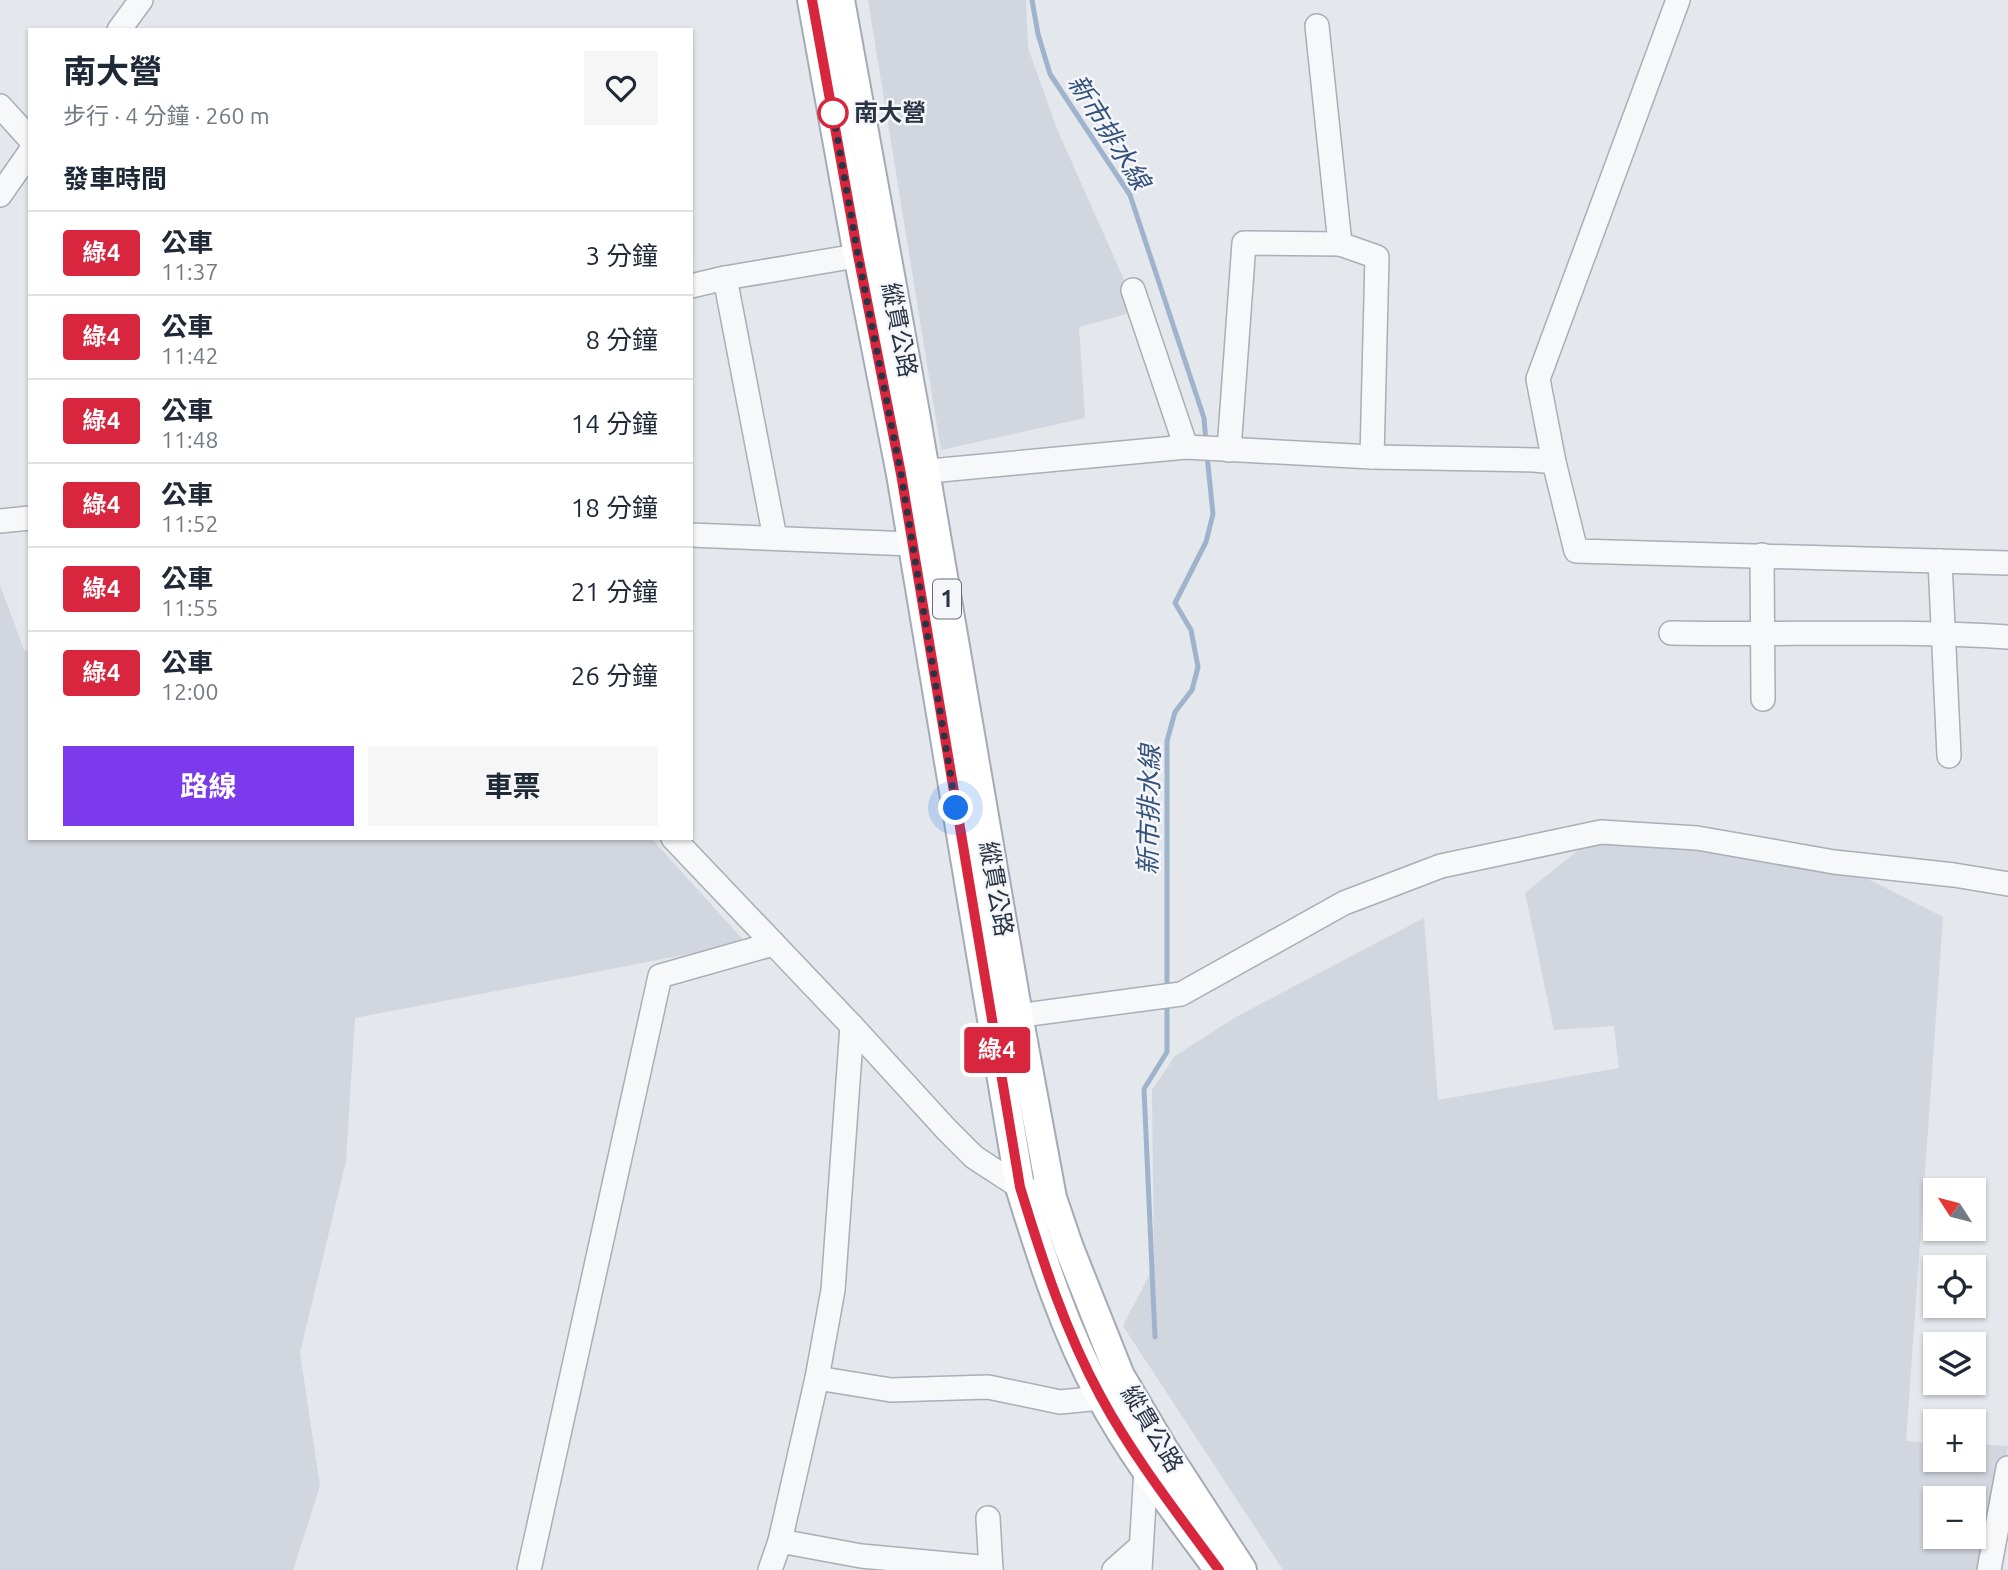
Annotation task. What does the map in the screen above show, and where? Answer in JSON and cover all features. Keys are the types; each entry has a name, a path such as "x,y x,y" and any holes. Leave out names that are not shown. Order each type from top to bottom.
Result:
{"main road":[{"name":"縱貫公路","path":"812,0 871,253 913,472 1005,1017 1020,1187 1040,1253 1065,1320 1101,1398 1146,1469 1219,1570"},
{"name":"縱貫公路","path":"840,0 871,253"},
{"name":"縱貫公路","path":"913,472 912,544 1005,1017 1052,1198 1120,1376 1162,1447 1242,1570"}],"street":[{"path":"120,28 141,0"},
{"path":"1678,0 1538,379 1554,462 1576,551 2008,563"},
{"path":"1317,26 1340,244"},
{"path":"0,106 28,137"},
{"path":"0,195 28,155"},
{"path":"1229,450 1244,243 1340,244 1377,257 1372,457"},
{"path":"693,286 871,253"},
{"path":"725,278 775,538"},
{"path":"1133,290 1186,447"},
{"path":"913,472 1186,447 1372,457 1554,462"},
{"path":"0,521 28,518"},
{"path":"693,535 912,544"},
{"path":"1762,555 1763,699"},
{"path":"1940,561 1948,756"},
{"path":"1671,633 1944,633 2008,637"},
{"path":"1005,1017 1181,994 1344,903 1440,866 1601,832 1697,838 1834,862 1954,875 2008,884"},
{"path":"675,840 974,1157 1020,1187 1052,1198"},
{"path":"529,1570 660,976 772,944"},
{"path":"770,1570 780,1541 817,1378 833,1290 852,1026"},
{"path":"817,1378 891,1390 988,1387 1060,1402 1101,1398"},
{"path":"1989,1570 2008,1468"},
{"path":"1140,1570 1146,1469"},
{"path":"780,1541 860,1556 991,1569 988,1518"},
{"path":"1114,1570 1141,1546"}],"shaded area":[{"path":"868,0 1026,0 1028,48 1057,129 1138,311 1079,327 1085,418 941,450"},
{"path":"0,585 24,650 28,651 28,840 653,840 746,943 355,1018 346,1161 300,1353 320,1486 293,1570 0,1570"},
{"path":"1601,832 1834,862 1943,917 1906,1441 1923,1442 1923,1472 1986,1472 1986,1445 2008,1446 1987,1570 1283,1570 1123,1326 1154,1266 1152,1090 1175,1056 1236,1017 1424,918 1438,1100 1619,1068 1614,1026 1554,1030 1525,893"}],"waterway":[{"name":"新市排水線","path":"1032,0 1038,34 1050,74 1130,195 1204,418 1206,442"},
{"name":"新市排水線","path":"1167,990 1167,741 1175,712 1192,690 1198,667 1191,630 1175,603 1206,542 1213,514 1207,455"},
{"name":"新市排水線","path":"1155,1337 1144,1089 1167,1052 1167,1003"}],"bus line":[{"name":"綠4","path":"812,0 901,474 1020,1187 1040,1253 1065,1320 1101,1398 1146,1469 1219,1570"}],"place":[{"name":"南大營","path":"833,113"}],"route":[{"path":"833,113 831,102 901,474 956,808"}]}
